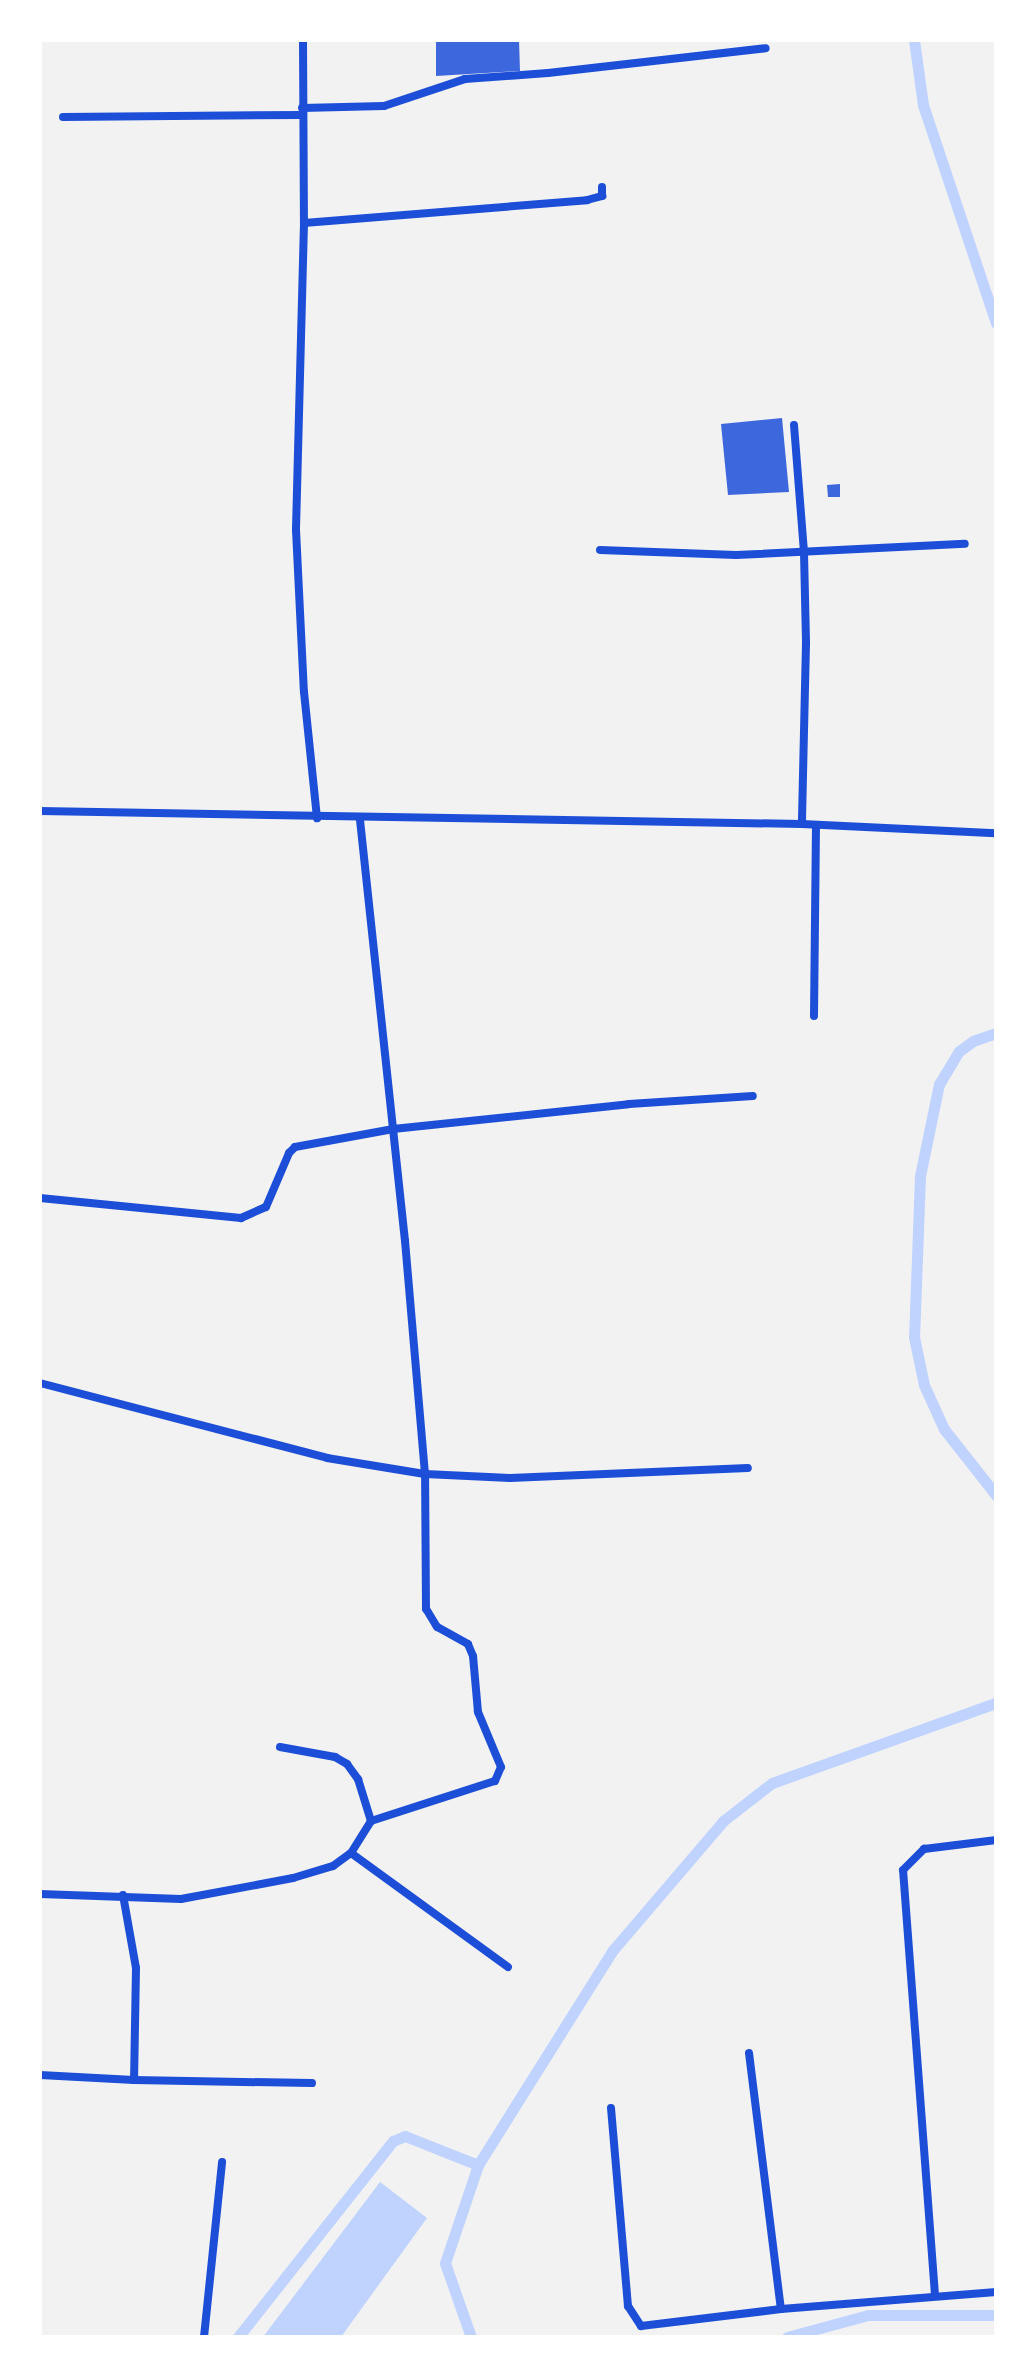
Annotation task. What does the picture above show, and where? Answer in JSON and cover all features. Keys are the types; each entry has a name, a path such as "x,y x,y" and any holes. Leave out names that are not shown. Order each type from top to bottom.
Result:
{"street":[{"path":"303,40 304,223 296,530 304,692 317,818"},
{"path":"63,117 384,106 465,79 548,73 766,48"},
{"path":"304,223 587,200 602,196 602,187"},
{"path":"794,425 804,553 806,643 802,824"},
{"path":"600,550 736,555 965,544"},
{"path":"40,811 802,824 996,833"},
{"path":"40,1894 181,1899 293,1878 333,1866 351,1853 371,1821 495,1781 501,1767 478,1712 473,1656 468,1644 437,1627 426,1609 425,1474 360,818"},
{"path":"814,1016 816,826"},
{"path":"40,1198 241,1218 266,1207 289,1153 295,1147 393,1129 629,1104 753,1096"},
{"path":"40,1383 327,1458 425,1474 510,1478 748,1468"},
{"path":"280,1747 335,1757 347,1764 358,1779 371,1821"},
{"path":"935,2295 903,1870 924,1849 996,1840"},
{"path":"351,1853 508,1967"},
{"path":"123,1895 136,1968 134,2080"},
{"path":"749,2053 781,2309"},
{"path":"40,2075 312,2083"},
{"path":"611,2108 628,2306 641,2326 781,2309 996,2292"},
{"path":"204,2337 222,2162"}],"water":[{"path":"380,2182 427,2218 341,2337 263,2337"}],"building":[{"path":"436,40 519,40 520,71 436,76"},
{"path":"782,418 789,492 728,495 721,424"},
{"path":"840,484 840,497 828,497 827,485"}],"waterway":[{"path":"914,40 923,105 996,323"},
{"path":"996,1033 973,1041 959,1051 939,1084 920,1176 914,1337 924,1385 944,1429 996,1495"},
{"path":"471,2337 445,2263 478,2165 613,1950 723,1821 772,1783 996,1703"},
{"path":"238,2337 393,2141 405,2136 478,2165"},
{"path":"787,2337 868,2315 996,2315"}]}
